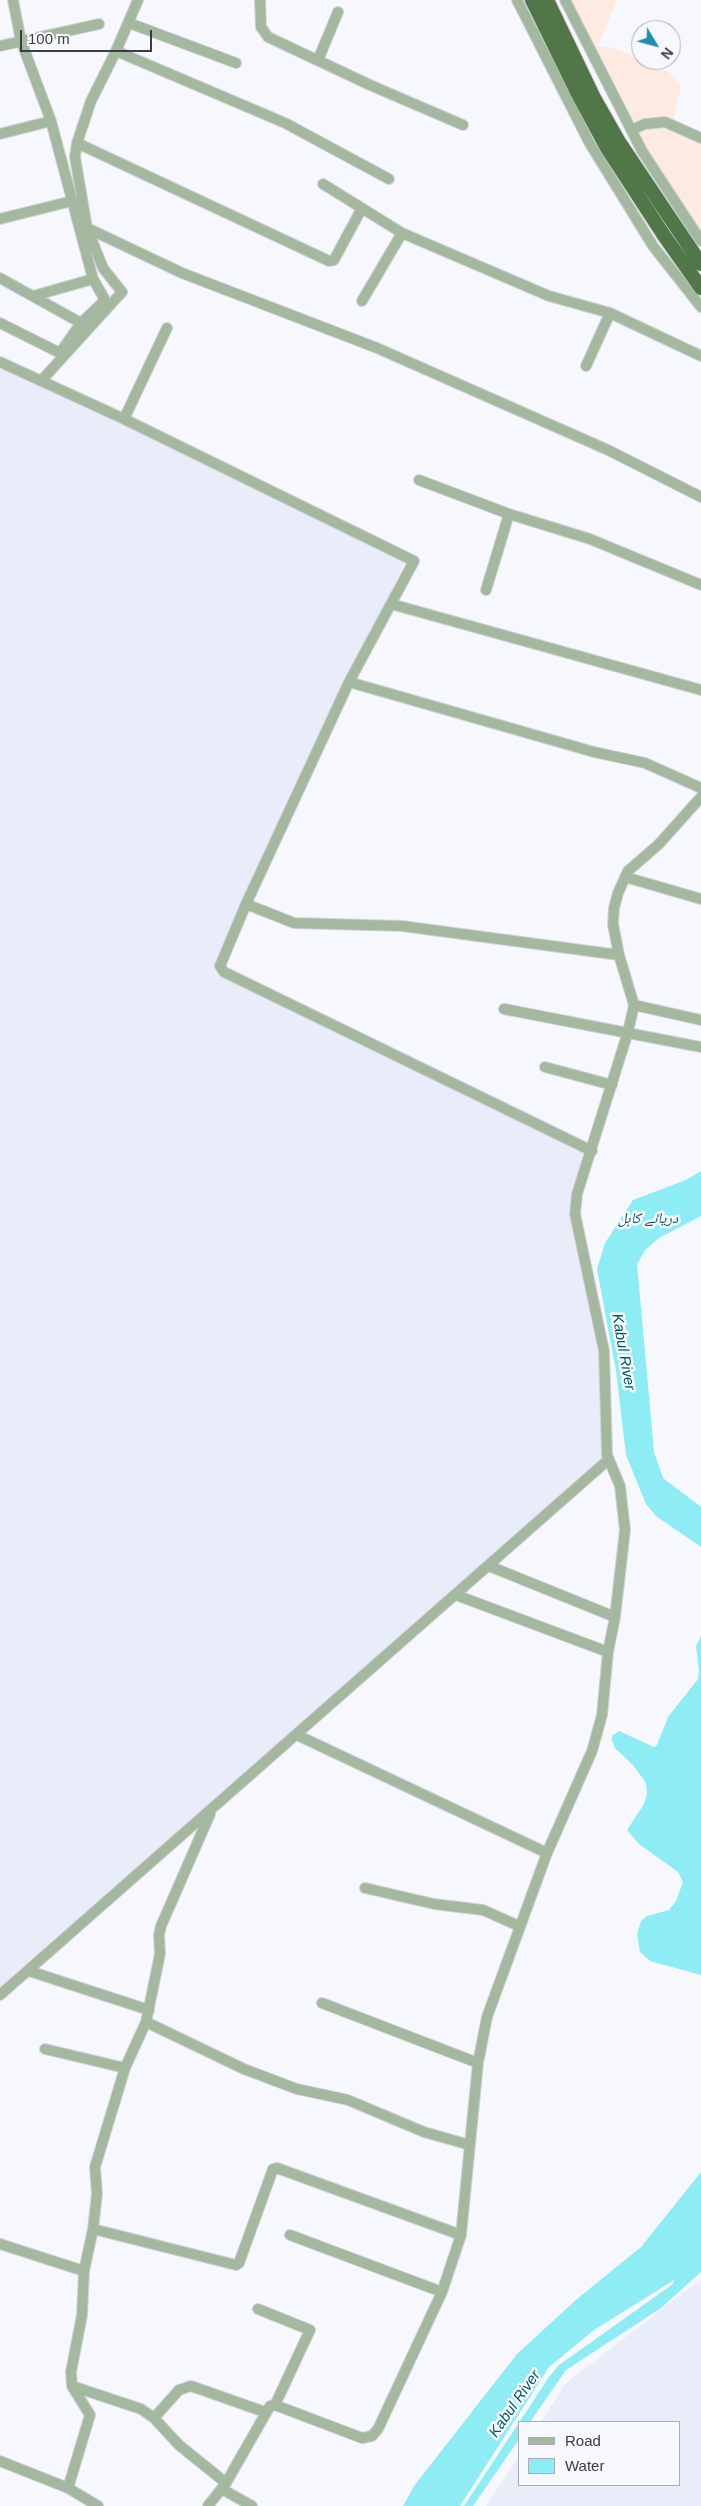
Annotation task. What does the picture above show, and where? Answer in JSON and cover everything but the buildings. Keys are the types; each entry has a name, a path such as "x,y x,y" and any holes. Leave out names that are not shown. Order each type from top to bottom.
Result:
{"highway":[{"path":"532,0 578,94 608,148 665,237 701,288"},
{"path":"547,0 594,98 618,142 701,264"}],"street":[{"path":"0,323 60,353 81,323 104,298 103,293 93,279 51,121 21,41 12,0"},
{"path":"41,381 122,292 103,268 87,228 75,157 77,143 91,101 129,24 138,0"},
{"path":"260,0 263,33 370,85 463,125"},
{"path":"518,0 589,142 654,246 701,306"},
{"path":"565,0 631,130 701,241"},
{"path":"318,60 338,12"},
{"path":"0,46 99,24"},
{"path":"129,24 236,63"},
{"path":"116,51 285,123 389,179"},
{"path":"0,134 51,121"},
{"path":"631,130 646,124 665,122 701,138"},
{"path":"77,143 332,261 362,208"},
{"path":"323,184 402,233 549,296 610,313 701,356"},
{"path":"0,219 72,201"},
{"path":"87,228 182,274 377,348 608,450 701,497"},
{"path":"362,301 402,233"},
{"path":"0,278 81,323"},
{"path":"33,296 93,279"},
{"path":"586,366 610,313"},
{"path":"124,419 167,328"},
{"path":"0,362 124,419 414,560 349,682 246,904 220,966 221,970 592,1151"},
{"path":"419,480 509,514 590,539 701,585"},
{"path":"486,590 509,514"},
{"path":"391,604 701,690"},
{"path":"349,682 594,752 645,763 701,788"},
{"path":"274,2405 362,2438 372,2436 378,2429 442,2292 461,2236 478,2063 486,2017 547,1853 592,1750 602,1715 608,1652 615,1617 625,1530 620,1486 608,1460 604,1351 575,1214 577,1194 628,1032 634,1005 619,955 614,916 618,893 628,870 685,818 701,797"},
{"path":"625,877 701,899"},
{"path":"246,904 294,923 402,926 619,955"},
{"path":"634,1005 701,1020"},
{"path":"504,1009 701,1047"},
{"path":"545,1067 612,1085"},
{"path":"0,1995 608,1460"},
{"path":"489,1566 615,1617"},
{"path":"456,1595 608,1652"},
{"path":"297,1735 547,1853"},
{"path":"68,2488 90,2415 72,2386 71,2372 82,2315 84,2271 98,2194 95,2167 125,2068 146,2022 160,1954 159,1935 161,1926 211,1811"},
{"path":"364,1888 434,1904 482,1910 519,1926"},
{"path":"29,1971 149,2010"},
{"path":"322,2003 478,2063"},
{"path":"146,2022 244,2069 289,2086 348,2100 424,2132 470,2145"},
{"path":"45,2049 125,2068"},
{"path":"93,2229 236,2265 239,2263 273,2169 277,2168 461,2236"},
{"path":"290,2235 442,2292"},
{"path":"0,2244 84,2271"},
{"path":"208,2506 224,2486 265,2412 270,2406 274,2405 310,2330 258,2309"},
{"path":"72,2386 141,2408 154,2418 179,2445 224,2486 252,2506"},
{"path":"154,2418 179,2390 191,2386 265,2412"},
{"path":"0,2461 68,2488 98,2506"}],"shaded area":[{"path":"565,0 617,0 597,47 611,47 631,56 631,70 664,70 669,72 681,85 673,124 701,138 701,241 642,151"},
{"path":"0,363 407,557 220,966 592,1151 575,1214 604,1351 607,1455 0,1987"},
{"path":"701,2279 701,2506 486,2506 518,2458 518,2486 681,2486 681,2421 542,2421 566,2383"}],"water":[{"name":"دریائے کابل","path":"701,1171 701,1216 659,1238 645,1250 637,1264 654,1452 663,1478 701,1507 701,1547 656,1516 646,1504 626,1455 616,1371 597,1269 605,1243 633,1200 686,1180"},
{"path":"701,1636 701,1975 650,1961 640,1952 637,1934 641,1921 647,1916 669,1910 676,1901 683,1882 678,1872 639,1844 627,1830 644,1804 647,1794 646,1783 633,1765 615,1748 612,1736 619,1731 654,1747 657,1745 668,1717 698,1679 696,1646"},
{"name":"Kabul River","path":"701,2172 701,2272 661,2308 566,2370 531,2421 520,2421 559,2365 673,2284 674,2280 594,2330 549,2367 460,2506 403,2506 414,2486 517,2354 577,2299 641,2247"},
{"path":"518,2424 518,2441 473,2506 464,2506"}]}
